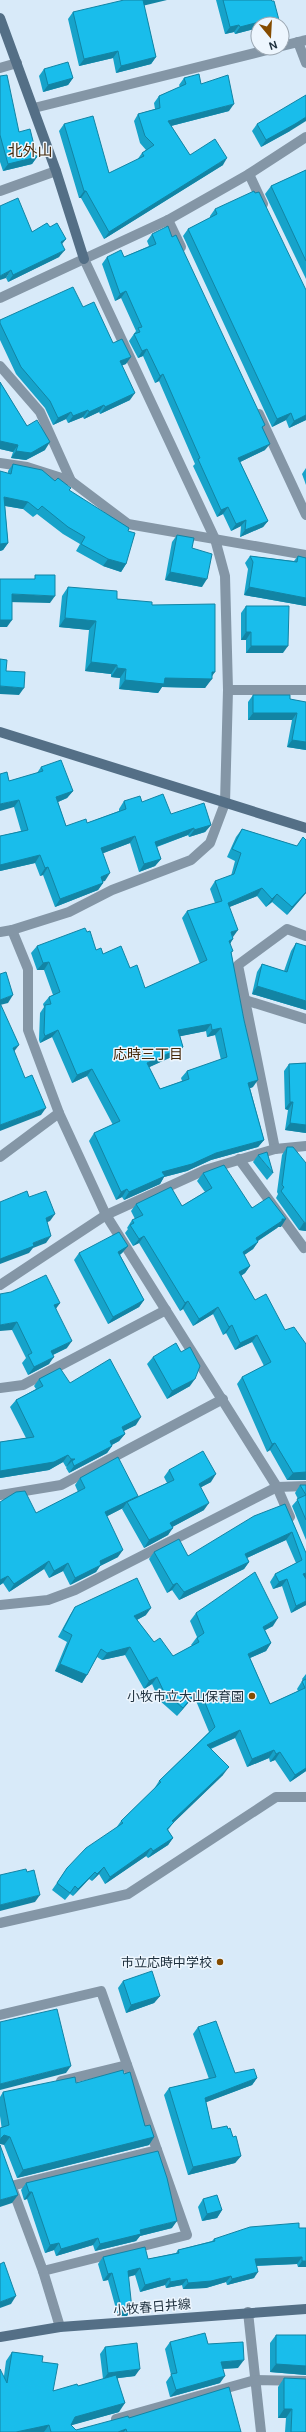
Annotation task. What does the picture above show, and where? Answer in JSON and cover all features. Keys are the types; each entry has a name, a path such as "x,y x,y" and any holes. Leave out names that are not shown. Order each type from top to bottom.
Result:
{"street":[{"path":"0,18 56,171 84,259 215,539 225,576 228,690 225,803 210,843 191,860 112,890 69,912 12,930 0,932"},
{"path":"290,44 302,41 306,63"},
{"path":"34,108 250,54"},
{"path":"0,68 17,63"},
{"path":"0,298 168,220 249,174 306,137"},
{"path":"0,191 56,171"},
{"path":"249,174 269,216"},
{"path":"168,220 185,256"},
{"path":"0,366 40,412 71,481"},
{"path":"256,407 306,515"},
{"path":"0,463 27,467 71,481 128,524 306,555"},
{"path":"228,690 306,690"},
{"path":"0,732 306,828"},
{"path":"275,1149 238,966 287,929 306,936"},
{"path":"12,930 28,969 28,1030 59,1113 106,1215 277,1487 295,1529"},
{"path":"245,1000 306,1019"},
{"path":"0,1158 59,1113"},
{"path":"0,1285 106,1215 205,1170 275,1149 304,1148"},
{"path":"239,1159 304,1248 306,1247"},
{"path":"0,1388 23,1385 166,1310"},
{"path":"0,1495 62,1485 223,1399"},
{"path":"0,1605 48,1600 76,1590 277,1487 306,1486"},
{"path":"0,1923 128,1894 276,1797 306,1797"},
{"path":"0,2015 101,1991 187,2235 43,2271"},
{"path":"52,2083 127,2065"},
{"path":"11,2186 157,2150"},
{"path":"7,2172 43,2271 60,2327"},
{"name":"小牧春日井線","path":"0,2337 60,2327 248,2312 306,2309"},
{"path":"248,2312 260,2432"},
{"path":"109,2421 255,2380 306,2381"}],"building":[{"path":"124,0 143,0 156,57 121,66 118,51 84,59 73,12"},
{"path":"223,0 274,1 278,16 250,16 250,24 240,27 239,25 230,27"},
{"path":"68,62 73,78 48,85 44,69"},
{"path":"199,74 201,84 228,75 234,104 168,121 190,155 215,139 227,158 109,232 86,191 84,191 64,124 93,116 109,173 144,156 142,153 154,145 145,136 138,114 160,108 159,96 186,84 184,78"},
{"path":"7,75 19,132 30,129 37,157 8,164 0,135 0,76"},
{"path":"306,95 306,117 266,140 257,124"},
{"path":"306,170 306,261 271,186"},
{"path":"254,191 255,193 259,192 306,290 306,415 294,421 291,413 277,419 188,229 217,214 215,209"},
{"path":"18,198 32,232 47,223 50,227 57,223 66,239 61,242 65,250 13,275 11,270 0,276 0,206"},
{"path":"168,226 172,237 176,235 265,425 262,427 270,444 238,458 268,521 245,530 246,520 236,524 228,507 221,510 163,374 160,376 147,349 142,351 134,334 140,332 138,328 142,327 126,291 120,294 107,257 121,250 124,257 156,244 152,234"},
{"path":"73,287 83,307 94,302 113,343 122,339 131,357 120,361 135,393 105,407 104,405 89,412 88,410 73,416 71,412 58,418 50,401 21,367 0,323 0,320"},
{"path":"0,382 27,426 37,420 50,442 31,453 16,451 18,445 0,441"},
{"path":"13,464 42,470 55,481 58,478 71,488 69,490 129,528 128,531 135,533 126,564 108,559 81,544 85,537 68,527 42,506 38,510 28,502 4,497 8,543 0,544 0,471 11,474"},
{"path":"177,535 194,538 192,548 212,554 207,579 170,572"},
{"path":"250,556 297,562 298,556 306,558 306,598 249,587 253,562"},
{"path":"35,575 55,575 55,596 12,594 12,620 0,620 0,579 35,579"},
{"path":"68,587 117,591 117,599 152,602 152,605 215,604 215,672 212,672 212,679 165,678 164,684 125,680 126,669 117,668 117,665 91,662 96,621 65,618"},
{"path":"246,606 289,606 288,646 251,646 251,632 246,632"},
{"path":"0,659 7,660 6,671 25,672 24,688 0,686"},
{"path":"253,695 290,695 290,699 306,702 306,742 292,740 297,713 253,713"},
{"path":"61,760 73,791 56,797 66,826 86,819 87,823 126,809 124,801 140,796 142,802 163,794 171,814 204,803 211,825 194,830 194,828 155,842 161,859 144,864 135,836 101,848 110,873 101,877 103,883 60,899 48,867 45,868 40,855 0,865 0,836 28,830 19,800 0,804 0,774 7,772 9,781 43,771 41,767"},
{"path":"242,829 297,846 303,837 306,840 306,892 292,907 277,894 272,899 262,888 228,903 238,930 231,932 233,939 229,941 233,951 231,952 244,1020 258,1080 248,1083 264,1140 216,1153 192,1164 162,1172 165,1176 129,1192 127,1189 121,1192 94,1133 120,1121 92,1069 77,1075 58,1030 45,1036 45,1005 51,1004 49,997 60,992 49,962 43,963 37,946 85,928 87,932 90,931 96,950 101,948 103,954 121,946 130,968 137,965 145,988 207,960 187,911 222,901 215,881 234,874 241,853 232,849","holes":["211,1024 212,1030 221,1028 227,1057 187,1071 189,1079 160,1089 147,1063 183,1047 178,1030"]},
{"path":"296,943 306,946 306,1001 257,986 262,964 287,972"},
{"path":"6,972 13,995 0,1000 0,974"},
{"path":"0,1003 19,1045 13,1048 25,1078 32,1075 46,1108 0,1125"},
{"path":"306,1063 306,1125 290,1123 293,1102 290,1102 289,1064"},
{"path":"287,1147 293,1147 306,1163 306,1223 281,1191 284,1187 282,1185"},
{"path":"267,1152 273,1173 258,1155"},
{"path":"224,1165 252,1208 269,1197 286,1219 282,1219 282,1221 256,1238 258,1242 243,1252 250,1266 239,1272 255,1300 266,1294 285,1330 294,1327 306,1344 306,1472 293,1473 275,1443 272,1444 242,1377 271,1362 257,1335 240,1343 232,1325 229,1327 218,1307 199,1319 188,1301 185,1303 144,1236 139,1239 130,1225 134,1223 132,1220 143,1215 136,1204 171,1187 182,1206 212,1188 203,1173"},
{"path":"27,1191 29,1197 46,1191 55,1214 46,1218 51,1236 33,1243 34,1246 0,1259 0,1202"},
{"path":"119,1232 128,1246 118,1252 144,1300 113,1317 79,1253"},
{"path":"46,1275 60,1303 54,1305 72,1341 51,1351 54,1357 34,1367 28,1355 32,1353 17,1322 0,1325 0,1294 11,1292"},
{"path":"176,1343 181,1352 190,1347 200,1366 195,1379 172,1391 153,1357"},
{"path":"110,1359 141,1417 122,1427 125,1434 110,1441 112,1446 74,1466 72,1461 75,1459 71,1459 68,1455 54,1462 0,1471 0,1442 34,1437 16,1400 43,1386 39,1379 60,1368 70,1383"},
{"path":"203,1451 216,1474 199,1484 209,1503 170,1523 173,1528 149,1540 127,1502 174,1480 169,1470"},
{"path":"118,1457 138,1496 105,1512 123,1550 100,1561 101,1565 75,1578 68,1563 54,1571 49,1561 14,1584 8,1576 0,1580 0,1502 16,1492 25,1491 36,1513 85,1488 80,1478"},
{"path":"300,1485 306,1485 306,1495"},
{"path":"306,1495 306,1520 297,1499"},
{"path":"285,1504 306,1553 306,1573 303,1574 306,1579 306,1601 296,1606 287,1579 279,1582 275,1574 302,1560 292,1532 245,1554 249,1562 184,1592 177,1583 173,1585 154,1552 179,1539 188,1556 254,1516"},
{"path":"255,1572 278,1618 263,1627 271,1643 248,1654 270,1704 305,1688 302,1681 306,1679 306,1768 295,1775 280,1752 276,1754 274,1750 252,1759 240,1730 207,1745 229,1767 172,1821 174,1822 167,1829 173,1838 153,1851 151,1848 110,1877 104,1867 97,1874 95,1872 78,1889 75,1886 70,1893 57,1883 67,1868 86,1848 123,1823 121,1821 161,1782 159,1781 215,1727 199,1688 183,1708 164,1692 157,1677 149,1681 130,1647 107,1653 101,1649 87,1675 60,1664 72,1635 63,1630 75,1607 137,1578 151,1608 134,1616 154,1642 160,1638 173,1656 199,1642 197,1638 204,1633 196,1613"},
{"path":"26,1869 27,1872 34,1870 40,1895 0,1905 0,1875"},
{"path":"152,1971 160,1996 131,2005 123,1981"},
{"path":"57,2009 71,2066 0,2084 0,2022"},
{"path":"216,2021 235,2073 254,2069 257,2078 205,2098 212,2129 227,2126 228,2129 230,2128 233,2137 236,2136 241,2156 193,2167 169,2088 216,2077 198,2027"},
{"path":"123,2070 124,2074 130,2072 145,2126 150,2125 154,2137 23,2170 10,2137 4,2135 0,2142 0,2128 9,2125 3,2092 75,2077 76,2083"},
{"path":"0,2145 18,2195 0,2200"},
{"path":"158,2151 167,2178 177,2221 140,2230 141,2234 100,2244 98,2238 61,2249 59,2243 50,2245 32,2192 29,2192 26,2183"},
{"path":"217,2195 222,2210 207,2214 203,2199"},
{"path":"299,2223 299,2228 306,2228 306,2261 302,2261 302,2257 255,2259 258,2272 232,2279 231,2276 211,2281 188,2283 187,2279 170,2282 170,2278 145,2285 140,2268 128,2271 132,2309 122,2310 112,2273 108,2274 103,2257 145,2247 148,2259 179,2253 178,2250 215,2241 214,2239 250,2227"},
{"path":"4,2262 16,2296 0,2302 0,2264"},
{"path":"205,2333 208,2344 243,2342 244,2360 221,2362 225,2376 176,2390 171,2374 177,2373 170,2342"},
{"path":"276,2335 306,2335 306,2366 276,2364"},
{"path":"137,2343 140,2369 108,2373 105,2347"},
{"path":"12,2352 43,2356 42,2362 58,2364 53,2391 77,2384 78,2386 116,2375 125,2403 75,2417 71,2425 76,2430 128,2416 129,2418 229,2387 241,2432 127,2432 126,2429 118,2432 51,2432 49,2425 16,2432 0,2432 0,2369 7,2383"},
{"path":"284,2378 306,2379 306,2432 291,2432 292,2409 284,2409"}],"place":[{"name":"小牧市立大山保育園","path":"252,1696"},
{"name":"市立応時中学校","path":"220,1962"}],"district":[{"name":"北外山","path":"30,151"},
{"name":"応時三丁目","path":"148,1054"}]}
